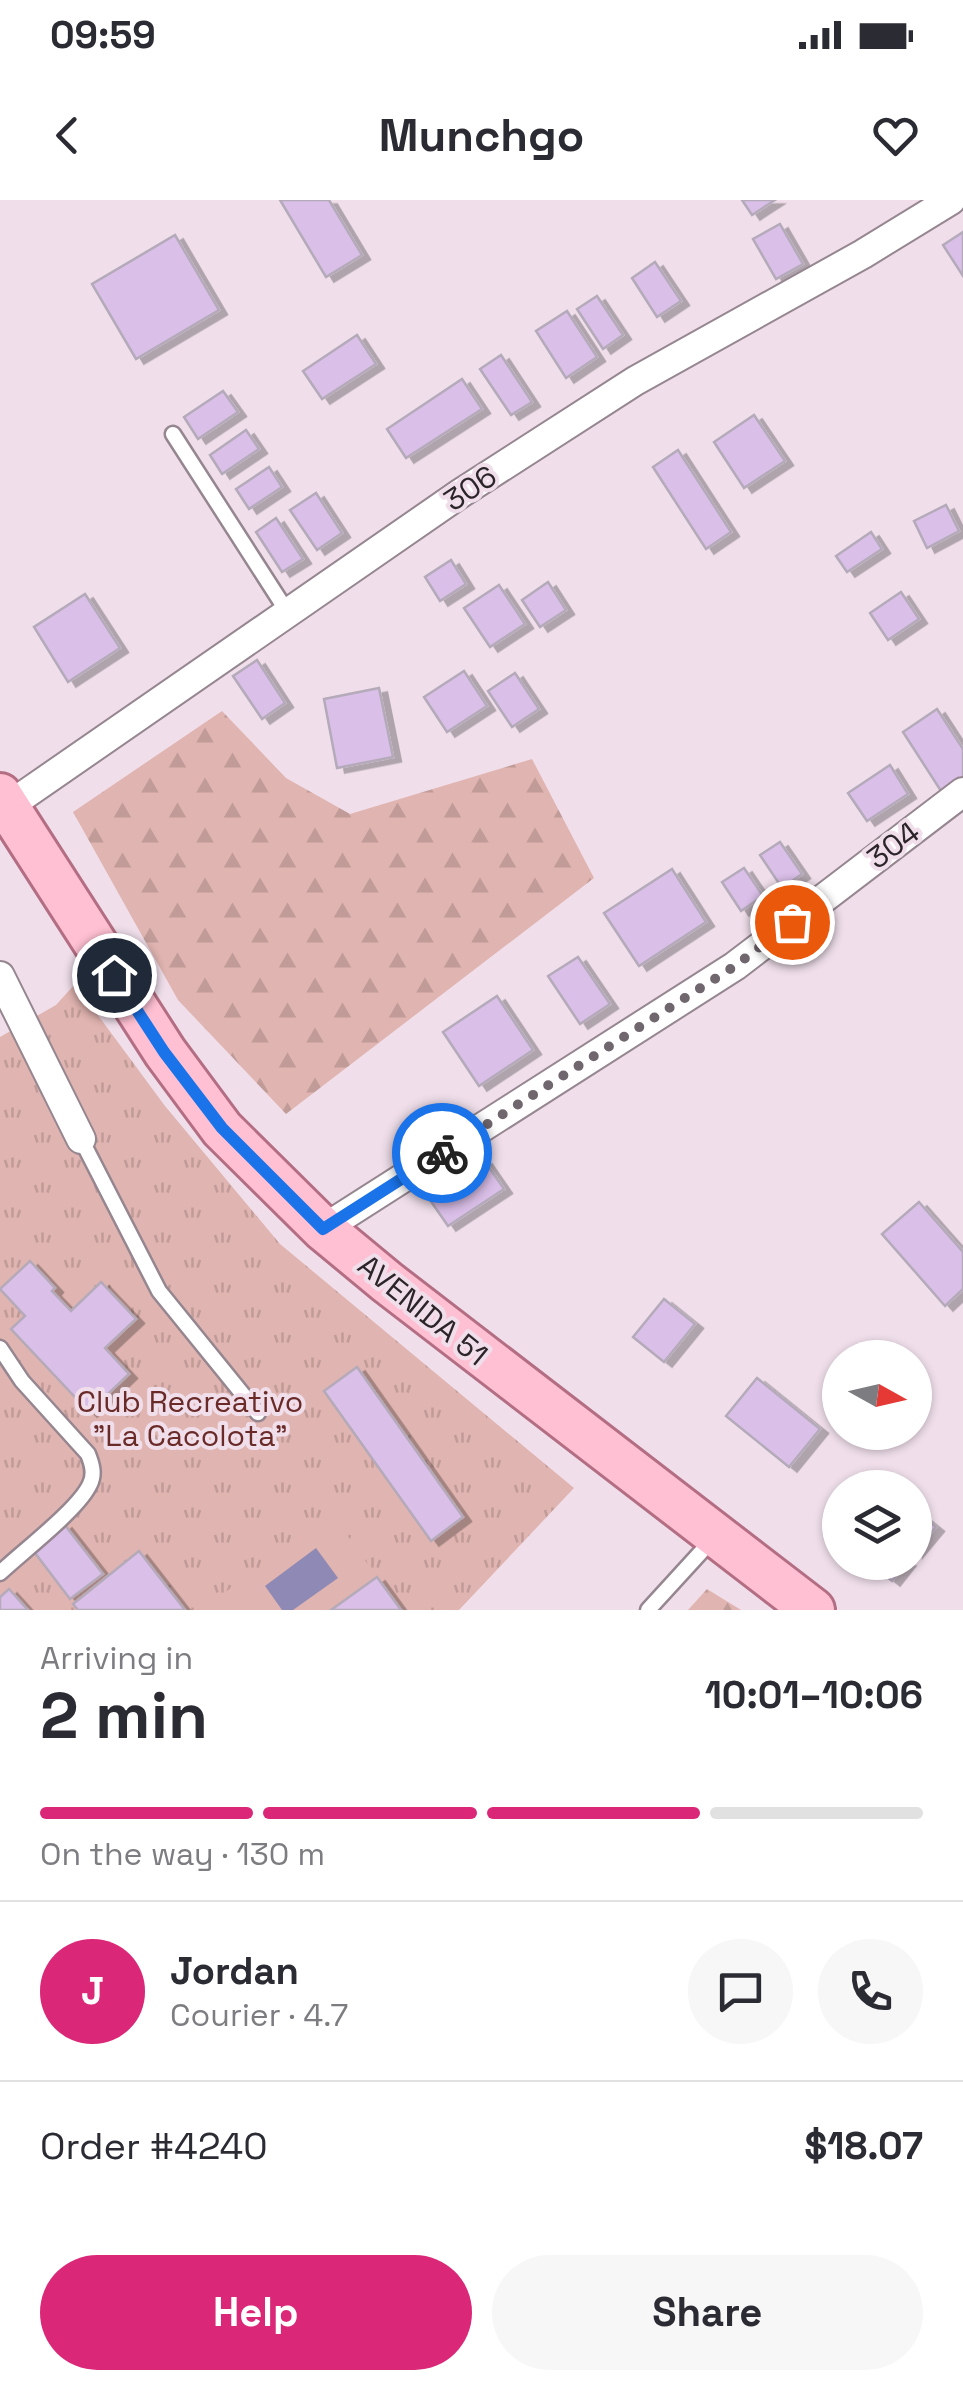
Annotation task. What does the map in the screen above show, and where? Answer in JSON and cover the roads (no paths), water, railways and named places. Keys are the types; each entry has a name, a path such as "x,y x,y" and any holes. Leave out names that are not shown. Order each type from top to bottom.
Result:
{"main road":[{"name":"AVENIDA 51","path":"4,801 164,1052 222,1128 323,1229 450,1333 813,1610"}],"street":[{"name":"306","path":"4,801 635,381 952,200"},
{"name":"304","path":"323,1229 735,966 963,792"},
{"path":"1,979 80,1140"}],"lane":[{"path":"173,434 288,613"},
{"path":"80,1140 159,1290 258,1413"},
{"path":"0,1348 22,1381 88,1454 93,1466 92,1482 80,1499 0,1572"},
{"path":"648,1610 716,1536"}],"park label":[{"name":"Club Recreativo \"La Cacolota\"","path":"190,1418"}]}
